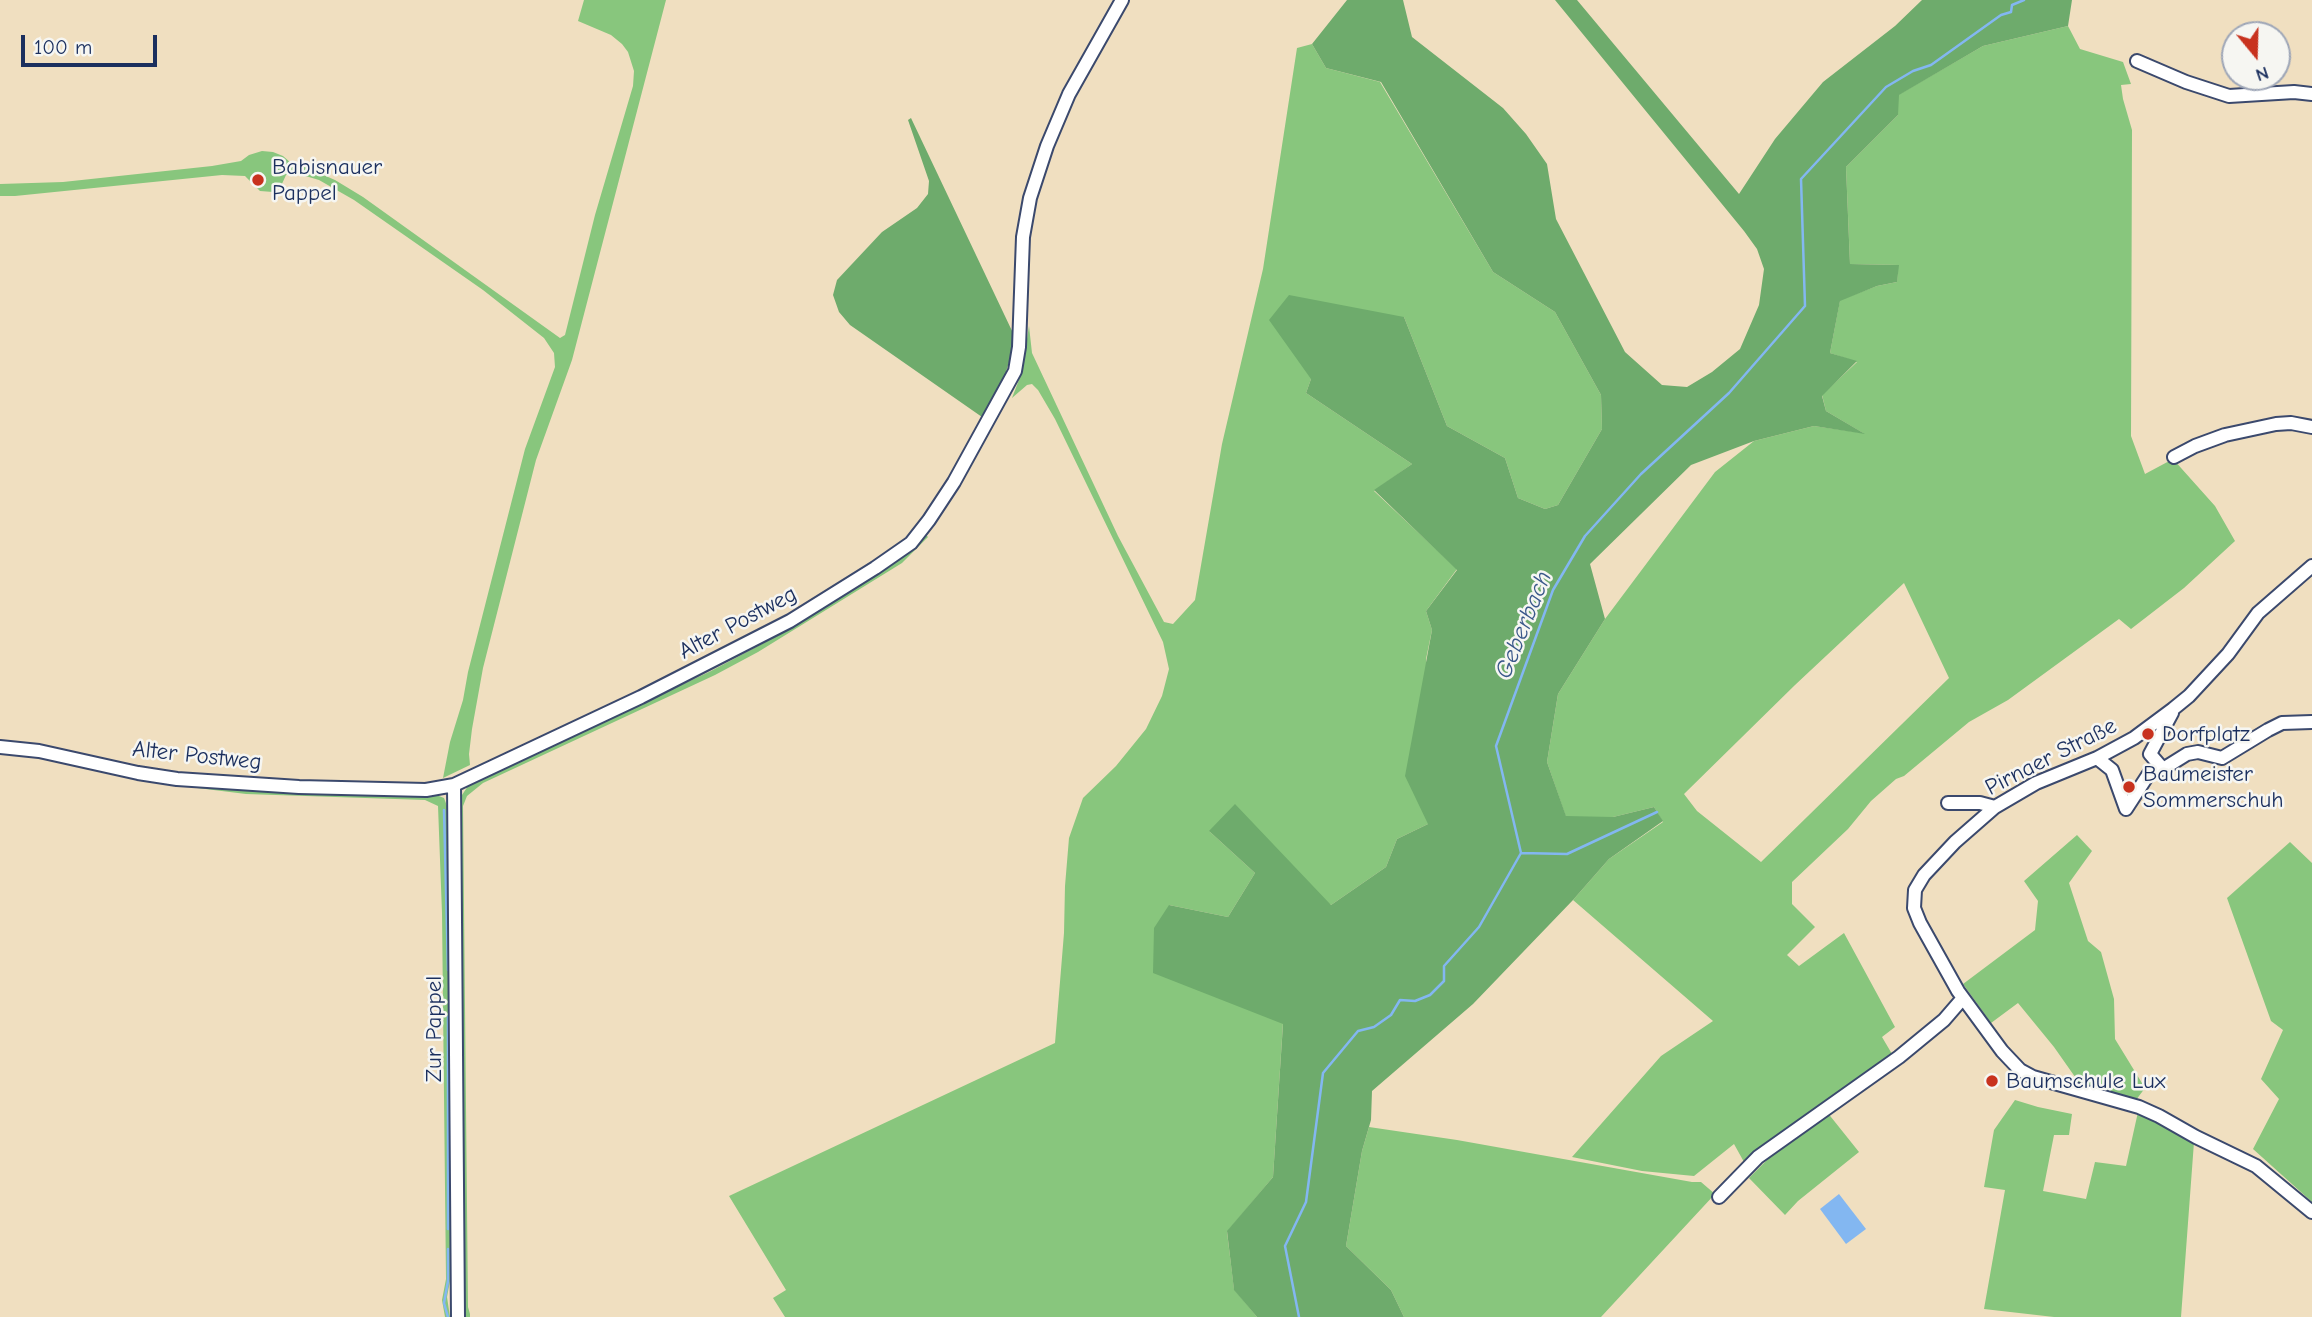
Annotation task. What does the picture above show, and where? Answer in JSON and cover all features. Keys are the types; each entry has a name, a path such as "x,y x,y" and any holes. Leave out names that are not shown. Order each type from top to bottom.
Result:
{"street":[{"name":"Alter Postweg","path":"0,747 39,751 138,773 200,781 426,790 454,785 641,697 790,621 911,543 954,482 1015,370 1019,347 1023,237 1030,198 1064,105 1122,0"},
{"path":"2137,61 2186,82 2229,96 2294,92 2312,94"},
{"path":"2174,457 2225,435 2276,424 2291,423 2312,427"},
{"name":"Pirnaer Straße","path":"1963,998 1914,908 1915,890 1924,875 1955,842 1995,807 2036,783 2097,758 2134,738 2173,709 2189,696 2228,654 2258,614 2312,566"},
{"path":"2163,769 2150,754 2171,718 2173,709"},
{"path":"2097,758 2112,770 2126,809 2150,772 2163,769 2187,754 2197,752 2222,758 2282,723 2312,722"},
{"name":"Zur Pappel","path":"454,785 456,1317"},
{"path":"1948,803 1980,803 1995,807"},
{"path":"1719,1197 1760,1155 1899,1057 1944,1020 1963,998 2002,1051 2020,1070 2033,1077 2139,1107 2160,1116 2256,1166 2312,1212"}],"green space":[{"path":"584,0 666,0 572,360 536,460 483,668 472,729 470,765 443,778 525,449 555,367 554,353 544,338 483,290 354,200 319,180 292,172 286,175 281,186 273,192 260,191 245,176 222,175 15,196 0,196 0,184 63,182 212,166 241,161 262,151 273,152 291,163 335,180 363,197 560,338 565,335 595,215 633,86 634,71 628,52 622,44 611,35 578,21"},
{"path":"1347,0 1403,0 1412,37 1503,108 1526,134 1547,164 1556,219 1625,352 1662,385 1687,387 1712,372 1740,349 1759,305 1764,269 1757,249 1744,231 1555,0 1577,0 1739,194 1775,139 1823,82 1895,26 1922,0 2072,0 2068,26 1983,46 1899,95 1898,115 1846,167 1850,264 1899,265 1897,282 1877,286 1840,301 1830,353 1857,361 1822,396 1826,411 1865,434 1814,426 1754,441 1691,465 1590,564 1605,619 1558,694 1547,762 1566,816 1613,817 1654,807 1663,821 1609,859 1473,1004 1372,1091 1371,1120 1362,1151 1346,1246 1391,1290 1404,1317 1257,1317 1234,1290 1227,1231 1273,1177 1283,1024 1153,973 1154,928 1169,905 1228,917 1255,873 1209,831 1235,804 1331,905 1386,867 1397,839 1428,824 1405,776 1432,630 1426,611 1457,570 1374,490 1412,464 1306,393 1311,379 1269,320 1289,295 1404,317 1447,426 1505,458 1518,498 1545,509 1558,505 1602,429 1601,395 1555,312 1493,272 1381,82 1326,68 1312,44"},
{"path":"2068,26 2080,49 2123,62 2131,84 2121,85 2132,130 2131,436 2145,474 2173,459 2215,506 2235,541 2184,588 2131,629 2119,619 2008,700 1969,722 1871,801 1848,829 1792,882 1792,904 1815,927 1787,955 1799,966 1844,933 1895,1027 1882,1037 1892,1054 1744,1162 1734,1144 1694,1176 1642,1171 1572,1157 1661,1056 1713,1021 1573,900 1609,859 1663,822 1654,807 1613,817 1566,817 1547,762 1558,694 1605,619 1715,472 1754,441 1814,426 1863,433 1826,411 1822,395 1857,362 1830,353 1840,300 1877,286 1897,282 1898,265 1850,264 1846,167 1898,115 1898,95 1983,46","holes":["1904,583 1949,678 1761,862 1697,811 1684,794"]},
{"path":"1312,44 1326,68 1380,82 1493,272 1555,312 1601,395 1602,429 1558,505 1545,509 1518,498 1505,458 1447,426 1404,317 1311,379 1306,393 1412,464 1374,491 1457,569 1426,611 1432,630 1426,659 1428,824 1397,839 1386,867 1331,905 1209,831 1255,873 1228,917 1169,905 1283,1023 1273,1177 1227,1232 1234,1289 1257,1317 785,1317 773,1298 786,1290 729,1196 1055,1043 1069,838 1083,798 1116,766 1146,729 1162,696 1169,669 1163,642 1055,419 1032,384 1012,398 1022,372 1029,326 1032,353 1118,536 1164,622 1173,624 1195,600 1222,444 1263,269 1297,48"},
{"path":"911,118 1013,333 1011,356 1003,381 982,417 850,325 839,312 833,295 837,280 882,232 917,208 928,194 929,181 908,120"},
{"path":"924,533 928,537 902,563 758,652 715,675 483,783 467,796 463,806 470,1317 460,1317 458,805 462,795 468,786 711,671 777,636 881,572 903,555"},
{"path":"0,750 114,771 434,794 444,798 447,806 449,881 452,1270 447,1297 450,1317 445,1317 442,1300 446,1279 442,913 438,806 425,800 246,794 173,785 21,754 0,753"},
{"path":"2077,835 2092,851 2069,883 2088,941 2101,952 2114,999 2115,1039 2145,1088 2136,1100 2080,1084 2018,1003 1991,1023 1963,984 2035,930 2038,901 2024,881"},
{"path":"2290,842 2312,863 2312,1202 2253,1149 2279,1099 2261,1079 2283,1030 2271,1021 2227,898"},
{"path":"2015,1100 2072,1114 2069,1135 2054,1135 2043,1191 2086,1199 2095,1162 2126,1166 2138,1112 2194,1142 2181,1317 2054,1317 1984,1309 2005,1190 1984,1187 1994,1130"},
{"path":"1827,1112 1859,1152 1798,1201 1785,1215 1749,1178 1777,1150"},
{"path":"1369,1127 1701,1182 1715,1194 1601,1317 1404,1317 1391,1290 1346,1246 1362,1151"}],"water":[{"path":"1839,1194 1866,1229 1846,1244 1820,1209"}],"waterway":[{"name":"Geberbach","path":"1299,1317 1285,1246 1306,1202 1323,1073 1358,1031 1374,1027 1391,1015 1400,1000 1415,1001 1430,995 1444,981 1444,966 1479,927 1521,853 1496,746 1553,590 1585,536 1641,474 1729,393 1805,306 1801,179 1886,87 1913,71 1931,65 2001,15 2011,12 2012,5 2024,0"},
{"path":"444,810 448,970"},
{"path":"1521,853 1567,854 1657,812"},
{"path":"448,1017 448,1229"},
{"path":"448,1249 448,1281 444,1303 448,1317"}],"place":[{"name":"Babisnauer Pappel","path":"258,180"},
{"name":"Dorfplatz","path":"2148,734"},
{"name":"Baumeister Sommerschuh","path":"2129,787"},
{"name":"Baumschule Lux","path":"1992,1081"}]}
